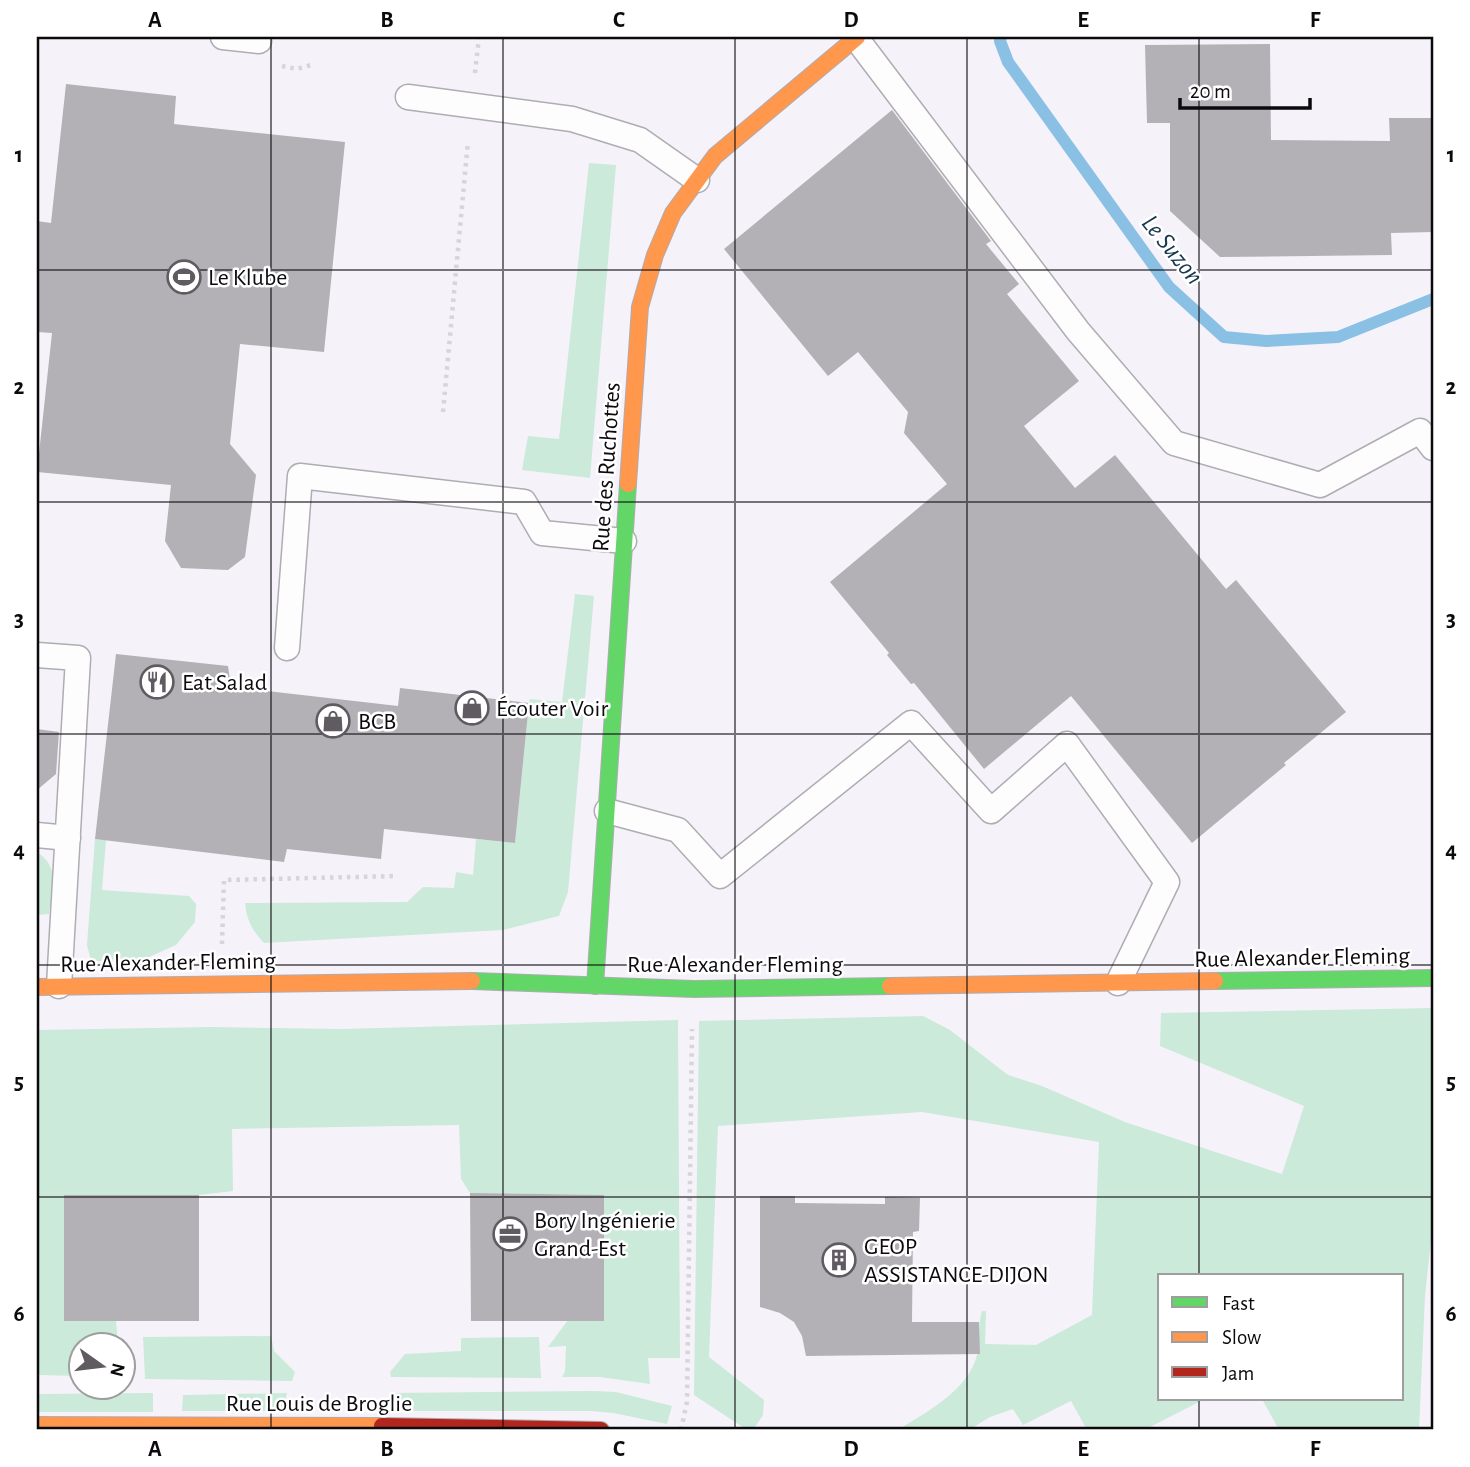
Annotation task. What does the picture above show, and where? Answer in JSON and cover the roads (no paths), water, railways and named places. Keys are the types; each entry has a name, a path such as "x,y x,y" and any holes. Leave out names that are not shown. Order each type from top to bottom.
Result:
{"street":[{"name":"Rue des Ruchottes","path":"595,986 640,307 655,255 673,213 715,156 856,37"},
{"name":"Rue Alexander Fleming","path":"48,986 438,980 694,989 1433,978"},
{"name":"Rue Louis de Broglie","path":"37,1425 504,1427 601,1430"}],"lane":[{"path":"223,37 260,41"},
{"path":"856,37 1078,331 1174,443 1320,485 1420,431 1433,448"},
{"path":"408,97 572,119 640,140 697,180"},
{"path":"287,648 300,476 524,502 542,533 624,541"},
{"path":"37,654 78,658 68,838 48,986"},
{"path":"607,811 678,830 720,876 911,723 992,811 1067,744 1167,882 1118,983"},
{"path":"37,835 68,838"}],"waterway":[{"name":"Le Suzon","path":"1001,37 1008,62 1169,287 1224,337 1266,341 1338,337 1433,299"}],"place":[{"name":"Le Klube","path":"184,277"},
{"name":"Eat Salad","path":"157,682"},
{"name":"Écouter Voir","path":"472,708"},
{"name":"BCB","path":"333,721"},
{"name":"Bory Ingénierie Grand-Est","path":"510,1234"},
{"name":"GEOP ASSISTANCE-DIJON","path":"839,1260"}]}
